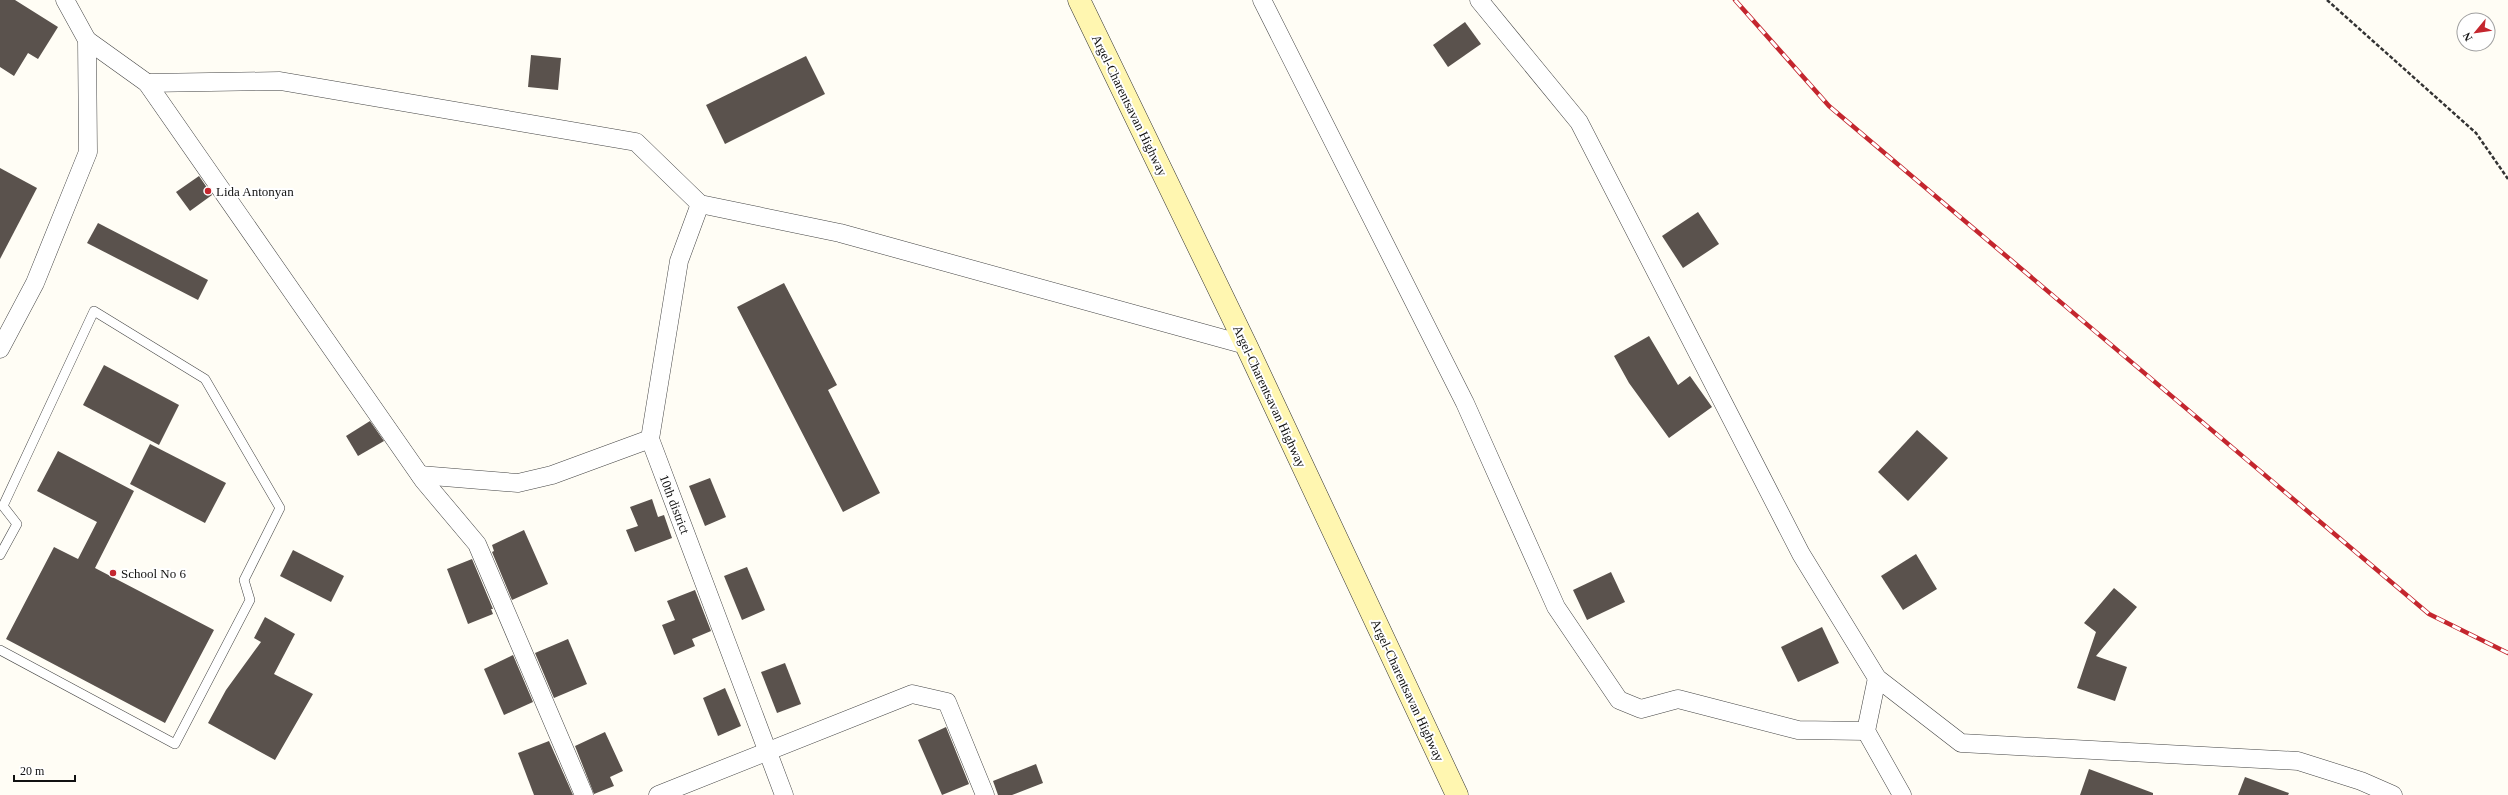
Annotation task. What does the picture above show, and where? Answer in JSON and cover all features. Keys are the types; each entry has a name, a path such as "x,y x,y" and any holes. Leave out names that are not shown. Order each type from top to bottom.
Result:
{"main road":[{"name":"Argel-Charentsavan Highway","path":"1079,0 1246,345 1458,795"}],"street":[{"path":"65,0 87,40 147,83 420,475 477,544 584,795"},
{"path":"1262,0 1465,403 1556,607 1619,700 1641,709 1678,699 1798,730 1866,731"},
{"path":"1479,0 1580,122 1801,554 1877,678 1961,743 2298,761 2361,781 2394,795"},
{"path":"0,349 35,283 88,152 87,40"},
{"path":"147,83 280,81 636,142 700,204 840,233 1246,345"},
{"name":"10th district","path":"700,204 679,261 650,438 784,795"},
{"path":"420,475 518,482 552,475 650,438"},
{"path":"1877,678 1866,731 1902,795"},
{"path":"658,795 912,694 947,702 985,795"}],"lane":[{"path":"0,555 17,524 3,506 94,312 205,379 280,508 244,580 250,600 175,744 0,650"}],"path":[{"path":"2326,0 2476,133 2508,179"}],"building":[{"path":"0,0 15,0 58,27 38,59 28,53 14,76 0,67"},
{"path":"1465,22 1481,44 1448,67 1433,45"},
{"path":"531,55 561,58 558,90 528,87"},
{"path":"806,56 825,94 725,144 706,105"},
{"path":"0,168 37,188 0,259"},
{"path":"199,176 212,195 190,211 176,192"},
{"path":"1698,212 1719,244 1683,268 1662,236"},
{"path":"98,223 208,280 198,300 87,243"},
{"path":"784,283 837,385 828,390 880,493 843,512 737,307"},
{"path":"1649,336 1678,385 1690,376 1712,407 1669,438 1629,383 1614,356"},
{"path":"104,365 179,405 159,445 83,405"},
{"path":"370,421 384,441 358,456 346,436"},
{"path":"1917,430 1948,458 1908,501 1878,472"},
{"path":"150,444 226,483 205,523 130,484"},
{"path":"58,451 134,491 95,568 214,630 165,723 6,639 54,547 78,559 97,522 37,491"},
{"path":"710,478 726,517 705,526 689,486"},
{"path":"652,499 658,517 664,515 672,538 635,552 626,530 638,526 630,507"},
{"path":"524,530 548,584 512,600 492,552 494,551 492,545"},
{"path":"293,550 344,576 331,602 280,576"},
{"path":"1916,554 1937,589 1903,610 1881,576"},
{"path":"472,559 493,609 491,609 493,614 468,624 447,569"},
{"path":"747,567 765,610 742,620 724,576"},
{"path":"1611,572 1625,602 1587,620 1573,590"},
{"path":"2114,588 2137,607 2096,656 2127,667 2115,701 2077,688 2096,632 2084,623"},
{"path":"695,590 711,631 692,639 695,646 674,655 662,625 675,620 667,601"},
{"path":"265,617 295,634 274,674 313,694 275,760 208,723 226,690 261,642 254,638"},
{"path":"1822,627 1839,663 1798,682 1781,647"},
{"path":"568,639 587,684 554,698 535,653"},
{"path":"513,655 533,702 504,715 484,669"},
{"path":"785,663 801,704 777,713 761,672"},
{"path":"725,688 741,726 718,736 703,698"},
{"path":"946,727 969,784 942,795 918,740"},
{"path":"605,732 623,771 610,777 614,786 594,794 575,746"},
{"path":"549,741 573,795 534,795 518,753"},
{"path":"1036,764 1043,783 1012,795 998,795 993,781"},
{"path":"2089,769 2153,793 2153,795 2080,795"},
{"path":"2245,777 2289,793 2288,795 2238,795"}],"railway":[{"path":"1735,0 1829,106 2429,614 2508,653"}],"place":[{"name":"Lida Antonyan","path":"208,191"},
{"name":"School No 6","path":"113,573"}]}
